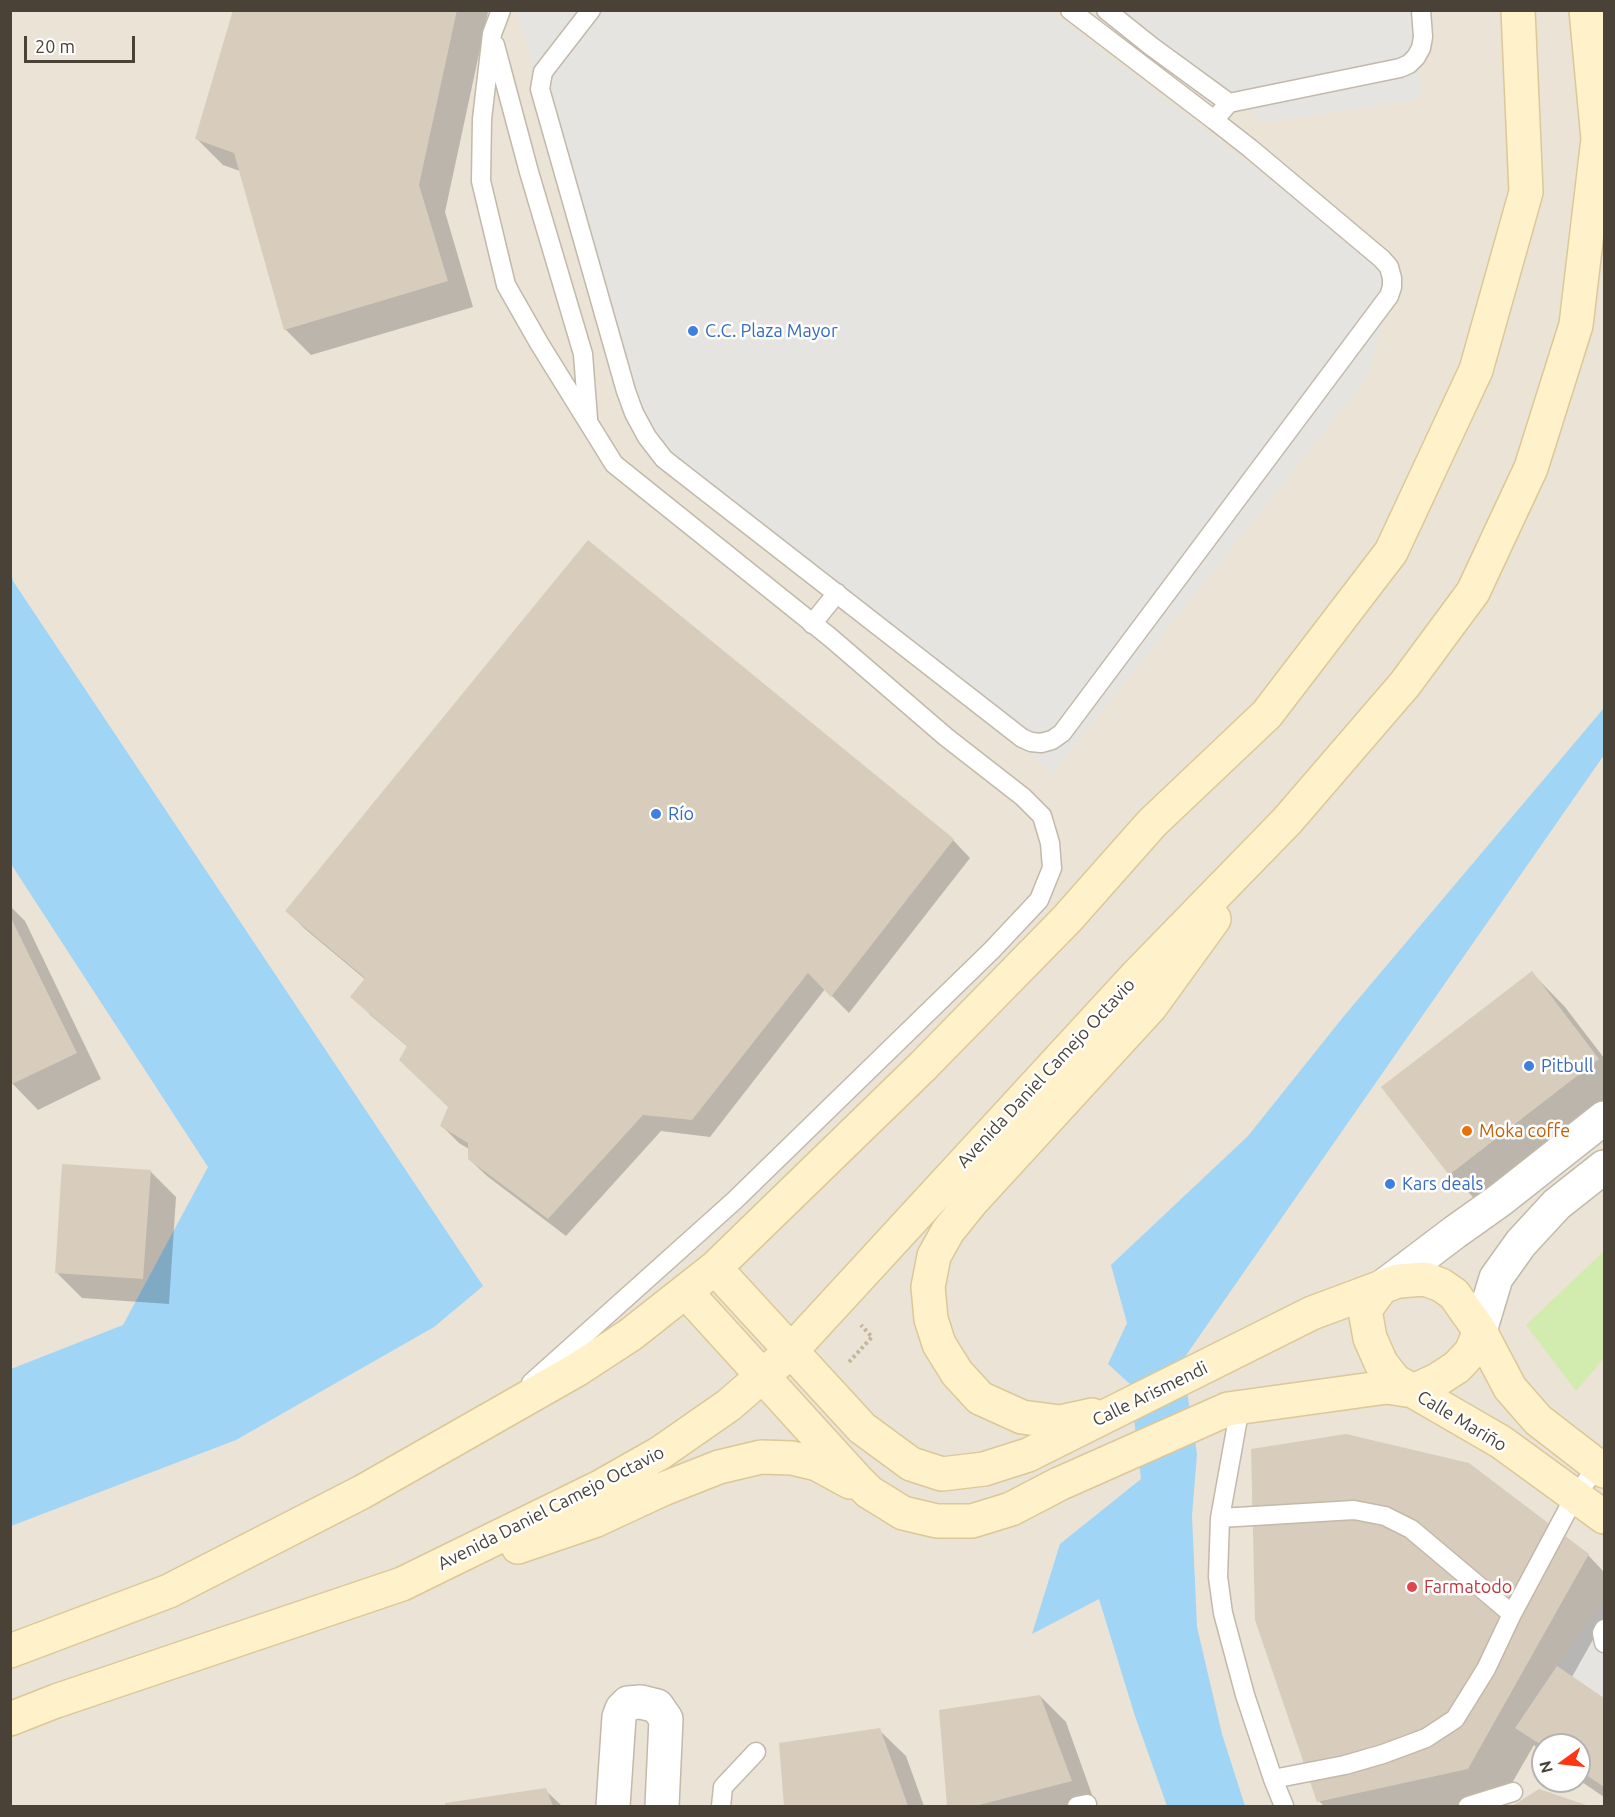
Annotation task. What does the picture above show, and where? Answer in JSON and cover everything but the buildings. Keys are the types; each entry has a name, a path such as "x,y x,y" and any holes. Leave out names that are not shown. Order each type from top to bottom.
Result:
{"street":[{"path":"10,1651 169,1591 362,1492 587,1364 630,1335 715,1268 931,1058 1067,919 1152,823 1267,714 1391,552 1476,370 1526,192 1518,10"},
{"name":"Avenida Daniel Camejo Octavio","path":"10,1719 56,1701 402,1584 600,1487 660,1453 729,1406 790,1352 1138,974 1287,821 1405,684 1473,592 1531,468 1576,325 1598,139 1586,10"},
{"path":"1114,1411 1060,1422 1022,1417 980,1398 957,1373 937,1336 932,1319 928,1287 934,1256 948,1231 973,1200 1151,1006 1216,916 1242,868"},
{"name":"Calle Arismendi","path":"715,1268 862,1428 892,1451 911,1464 942,1474 984,1469 1028,1455 1312,1312 1381,1288 1500,1200 1605,1118"},
{"path":"1601,1469 1538,1420 1510,1388 1480,1331 1454,1294 1441,1285 1425,1279 1398,1281 1381,1288 1365,1310 1370,1338 1381,1363 1395,1382 1413,1390 1437,1380 1457,1367 1471,1352 1480,1331 1496,1278 1521,1243 1557,1204 1605,1167"},
{"path":"686,1292 869,1492"},
{"name":"Calle Mariño","path":"869,1492 903,1513 937,1521 972,1521 1011,1509 1127,1453 1234,1408 1387,1387 1413,1390 1500,1442 1605,1517"},
{"path":"402,1584 594,1521 663,1489 719,1467 761,1457 792,1458 817,1464 869,1492"},
{"path":"613,1806 619,1717 622,1709 628,1703 641,1702 657,1706 666,1719 662,1806"}],"lane":[{"path":"487,1421 593,1329 734,1201 992,950 1039,900 1052,868 1050,843 1042,816 1023,797 946,737 812,624 614,464 506,285 481,181 482,119 492,34 501,10"},
{"path":"591,10 543,72 540,89 634,412 647,437 664,459 1022,738 1041,743 1062,734 1389,296 1392,287 1389,267 1382,259 1251,148 1070,10"},
{"path":"1106,10 1229,103"},
{"path":"1214,120 1229,103 1400,68 1409,64 1421,48 1423,36 1421,10"},
{"path":"492,34 529,172 583,354 589,424"},
{"path":"812,624 837,593"},
{"path":"1234,1408 1220,1518 1218,1577 1223,1612 1245,1695 1284,1806"},
{"path":"1273,1779 1345,1765 1383,1754 1426,1738 1455,1719 1486,1669 1512,1614 1575,1496 1601,1469"},
{"path":"1220,1518 1354,1510 1384,1516 1411,1529 1512,1614"},
{"path":"1605,1629 1602,1633 1605,1643"},
{"path":"722,1806 723,1787 756,1752"},
{"path":"1468,1806 1513,1792"}],"path":[{"path":"824,1388 872,1337 840,1299"}],"shaded area":[{"path":"11,11 1604,11 1604,1806 11,1806"},
{"path":"517,11 1050,11 1396,276 1366,379 1053,773 645,438 623,380"},
{"path":"1124,11 1416,11 1420,99 1263,123"},
{"path":"1604,1601 1604,1698 1557,1666"}],"green space":[{"path":"1604,1251 1604,1358 1576,1391 1526,1325"}],"water":[{"path":"11,572 13,581 483,1286 434,1327 236,1440 11,1526 11,1369 123,1325 208,1167 11,864"},
{"path":"1604,708 1604,755 1182,1361 1197,1454 1192,1516 1197,1627 1222,1734 1245,1806 1167,1806 1135,1716 1099,1599 1032,1634 1060,1544 1141,1479 1130,1384 1108,1364 1127,1323 1111,1265 1248,1136 1344,1016"}],"place":[{"name":"C.C. Plaza Mayor","path":"693,331"},
{"name":"Río","path":"656,814"},
{"name":"Pitbull","path":"1529,1066"},
{"name":"Moka coffe","path":"1467,1131"},
{"name":"Kars deals","path":"1390,1184"},
{"name":"Farmatodo","path":"1412,1587"}]}
